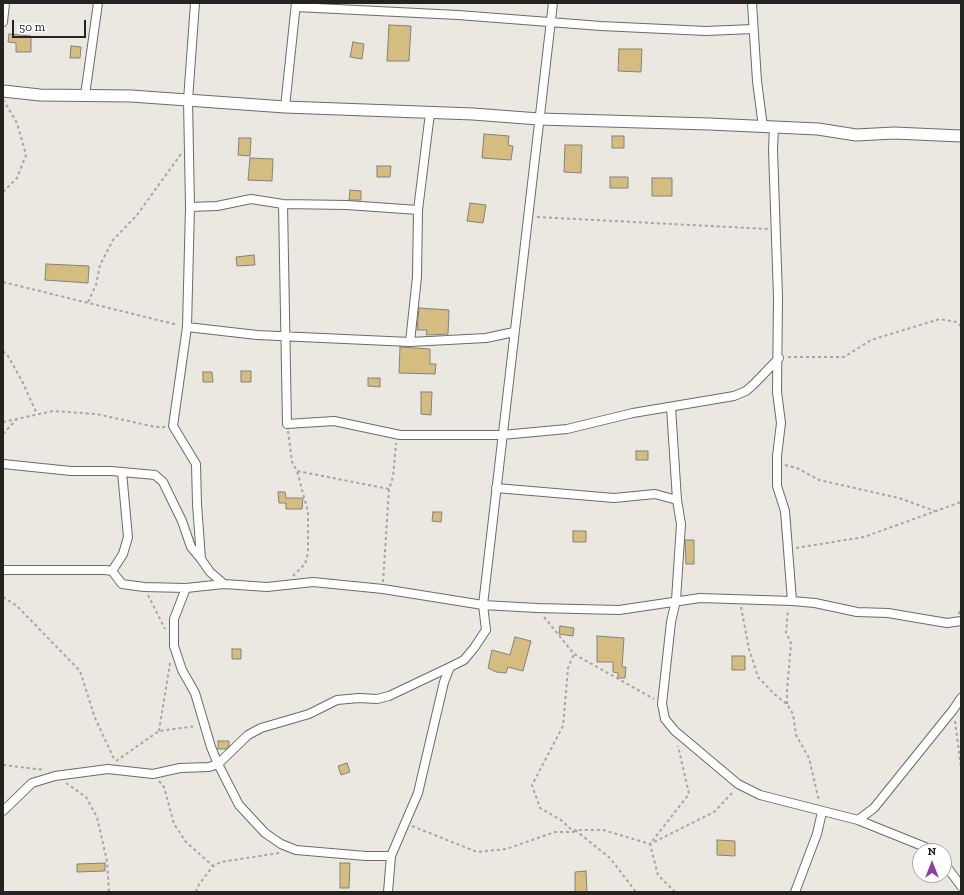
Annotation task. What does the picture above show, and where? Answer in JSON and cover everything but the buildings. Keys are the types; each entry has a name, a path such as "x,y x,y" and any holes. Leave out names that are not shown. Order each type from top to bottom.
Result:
{"street":[{"path":"3,22 5,3"},
{"path":"84,95 98,3"},
{"path":"195,3 188,100 190,142 190,207 186,327 173,426 196,464 201,559"},
{"path":"3,811 32,783 55,776 108,769 153,774 180,768 209,767 218,764 248,735 261,728 309,714 337,700 359,698 377,699 389,696 464,660 474,648 486,630 483,605 527,216 553,3"},
{"path":"752,3 757,81 763,127"},
{"path":"286,107 296,5 458,15 550,24 706,31 753,29"},
{"path":"3,91 40,95 84,95 188,100 286,107 472,114 539,119 818,129 856,135 894,133 961,136"},
{"path":"410,342 417,277 418,210 430,113"},
{"path":"774,127 773,150 779,358 777,392 781,423 777,462 777,486 785,511 792,601"},
{"path":"190,207 217,206 251,199 283,204 347,205 418,210"},
{"path":"283,204 284,337 287,424 319,420 334,421 400,435 502,435 567,429 633,413 734,396 746,391 779,358"},
{"path":"186,327 284,337 410,342 480,338 514,332"},
{"path":"671,407 677,500 681,524 676,600 671,622 662,704 665,719 675,731 738,784 760,795 858,820 914,843"},
{"path":"3,464 71,471 122,472 155,475 163,482 182,521 191,547 207,569 224,584"},
{"path":"112,571 123,554 128,537 122,472"},
{"path":"496,488 614,498 655,494 677,500"},
{"path":"3,570 112,571"},
{"path":"112,571 122,584 144,587 186,588 224,584 267,587 308,582 382,589 483,605 619,610 676,600 700,598 792,601 816,603 857,612 888,614 947,623 961,621"},
{"path":"186,588 174,618 174,646 182,670 196,693 218,764 239,805 265,833 281,844 296,850 366,856 391,856"},
{"path":"388,892 391,856 418,792 442,689 450,667"},
{"path":"858,820 874,808 961,698"},
{"path":"795,892 817,834 822,812"},
{"path":"952,874 961,886"}],"path":[{"path":"3,100 17,123 26,155 17,178 3,192"},
{"path":"88,302 96,285 100,265 112,240 137,215 190,142"},
{"path":"527,216 775,230"},
{"path":"3,282 186,327"},
{"path":"779,358 844,357 871,340 940,319 956,322 961,326"},
{"path":"3,351 8,356 22,381 37,414"},
{"path":"3,422 53,411 96,414 156,428 173,426"},
{"path":"3,434 18,418"},
{"path":"287,424 292,462 297,471 308,512 308,553 304,564 290,579"},
{"path":"382,589 389,489 393,477 394,452 400,435"},
{"path":"777,462 797,468 819,480 899,498 936,512"},
{"path":"297,471 389,489"},
{"path":"789,550 857,539 961,502"},
{"path":"144,587 174,646 159,731"},
{"path":"3,596 17,606 80,670 95,718 115,761"},
{"path":"740,599 746,634 758,677 774,694 788,704"},
{"path":"792,601 786,613 786,633 792,643 787,691 788,704 793,714 796,735 809,758 822,812"},
{"path":"537,608 574,654 662,704"},
{"path":"574,654 568,668 563,726 532,785 540,808 561,820 610,858 636,892"},
{"path":"953,710 961,768"},
{"path":"108,769 115,761 159,731 205,724"},
{"path":"650,844 688,794 675,731"},
{"path":"3,765 43,768 86,797 97,817 107,861 109,892"},
{"path":"153,774 164,787 174,824 186,842 213,866"},
{"path":"406,823 477,852 506,849 555,832 574,831 604,830 650,844 714,812 731,796 738,784"},
{"path":"650,844 658,875 675,892"},
{"path":"196,892 198,886 213,866 232,860 296,850"}]}
